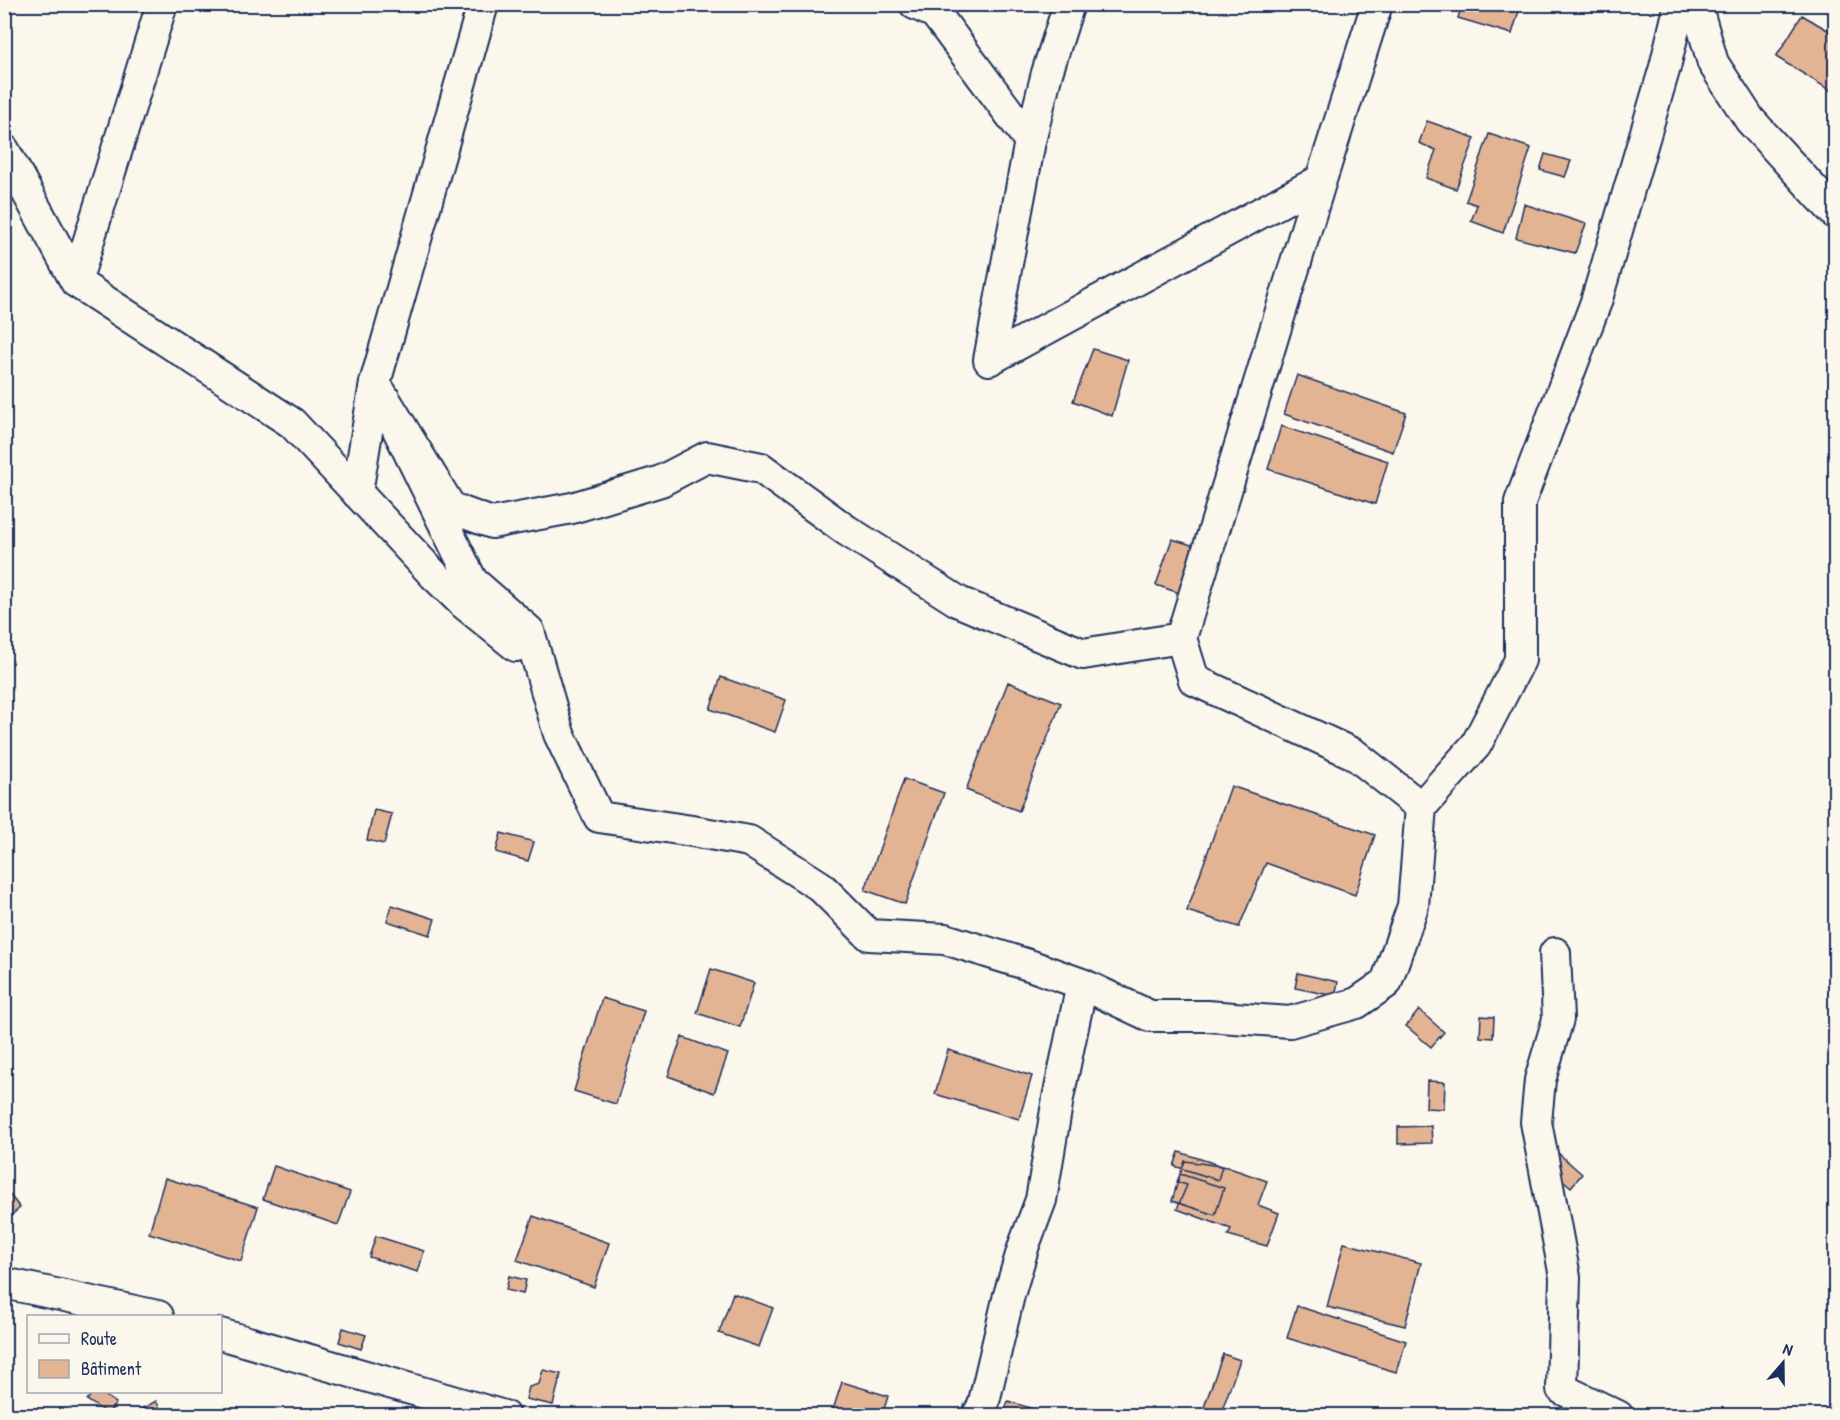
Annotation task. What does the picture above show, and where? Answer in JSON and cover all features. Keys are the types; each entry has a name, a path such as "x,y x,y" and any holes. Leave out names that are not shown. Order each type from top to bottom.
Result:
{"street":[{"path":"76,282 162,4"},
{"path":"357,493 375,383 483,4"},
{"path":"915,4 934,13 1030,141"},
{"path":"1069,4 1047,73 1030,141 989,360 1321,180"},
{"path":"1377,4 1181,638 1194,680 1354,754 1421,807"},
{"path":"375,383 472,581 530,631 559,734 598,817 749,841 820,886 869,935 945,939 1082,984 1150,1016 1207,1016 1290,1022 1357,1003 1386,982 1413,906 1421,807 1476,745 1520,660 1520,502 1596,302 1665,67 1680,4"},
{"path":"1696,4 1713,63 1750,120 1836,214"},
{"path":"4,150 76,282 292,423 455,595 539,665"},
{"path":"375,383 451,508 492,524 572,508 661,482 707,457 761,468 846,530 959,602 1083,654 1181,638"},
{"path":"1555,953 1558,1019 1540,1080 1536,1122 1565,1277 1562,1389 1618,1416"},
{"path":"977,1416 983,1406 1024,1245 1041,1200 1058,1098 1082,984"},
{"path":"4,1283 149,1315"},
{"path":"222,1335 504,1416"}],"building":[{"path":"1462,4 1521,4 1512,34 1458,18"},
{"path":"1802,15 1836,35 1836,94 1776,57"},
{"path":"1427,121 1475,138 1456,189 1426,178 1436,150 1419,143"},
{"path":"1489,134 1531,148 1503,233 1471,221 1477,205 1466,201"},
{"path":"1545,154 1571,161 1565,177 1540,170"},
{"path":"1524,204 1586,224 1575,253 1516,238"},
{"path":"1093,349 1128,360 1112,416 1073,401"},
{"path":"1297,375 1406,413 1393,452 1284,414"},
{"path":"1281,426 1388,461 1375,504 1268,469"},
{"path":"1172,539 1195,546 1179,593 1156,585"},
{"path":"721,677 786,700 775,732 710,709"},
{"path":"1008,682 1061,703 1019,811 966,790"},
{"path":"904,779 944,793 905,904 865,890"},
{"path":"1231,786 1375,835 1355,895 1266,863 1239,927 1187,911"},
{"path":"374,810 392,814 384,844 367,840"},
{"path":"501,833 534,842 528,861 496,852"},
{"path":"392,905 435,919 430,935 387,921"},
{"path":"711,969 754,983 740,1027 697,1013"},
{"path":"1298,973 1338,982 1335,996 1295,988"},
{"path":"602,998 644,1011 616,1104 574,1091"},
{"path":"1419,1010 1444,1032 1431,1047 1406,1026"},
{"path":"1481,1016 1494,1017 1493,1038 1480,1037"},
{"path":"682,1037 728,1054 714,1093 668,1076"},
{"path":"948,1050 1032,1076 1019,1119 935,1094"},
{"path":"1427,1081 1445,1082 1444,1109 1426,1108"},
{"path":"1431,1126 1432,1143 1398,1144 1398,1127"},
{"path":"1179,1152 1222,1166 1218,1180 1174,1166"},
{"path":"1557,1152 1582,1174 1571,1187 1545,1165"},
{"path":"1185,1161 1227,1167 1267,1181 1258,1205 1279,1213 1267,1246 1228,1235 1231,1229 1177,1209 1187,1185 1177,1182"},
{"path":"274,1166 350,1192 338,1225 263,1199"},
{"path":"1180,1174 1224,1188 1215,1215 1172,1201"},
{"path":"165,1178 258,1207 241,1261 149,1233"},
{"path":"10,1195 20,1208 4,1221 4,1199"},
{"path":"533,1216 609,1243 594,1287 517,1260"},
{"path":"376,1236 424,1251 418,1272 369,1257"},
{"path":"1344,1243 1421,1263 1405,1326 1327,1307"},
{"path":"509,1276 526,1280 523,1294 506,1290"},
{"path":"733,1293 773,1308 759,1347 719,1333"},
{"path":"1297,1306 1406,1341 1396,1372 1287,1338"},
{"path":"343,1328 366,1335 361,1349 339,1342"},
{"path":"1223,1354 1240,1360 1221,1413 1204,1407"},
{"path":"543,1370 561,1374 553,1405 526,1399 529,1387 539,1384"},
{"path":"842,1382 888,1396 882,1416 831,1416"},
{"path":"92,1393 101,1393 116,1403 108,1414 87,1400"},
{"path":"156,1401 164,1416 144,1416 140,1410"},
{"path":"1008,1401 1055,1416 1003,1416"},
{"path":"251,1410 283,1411 283,1416 251,1416"}]}
